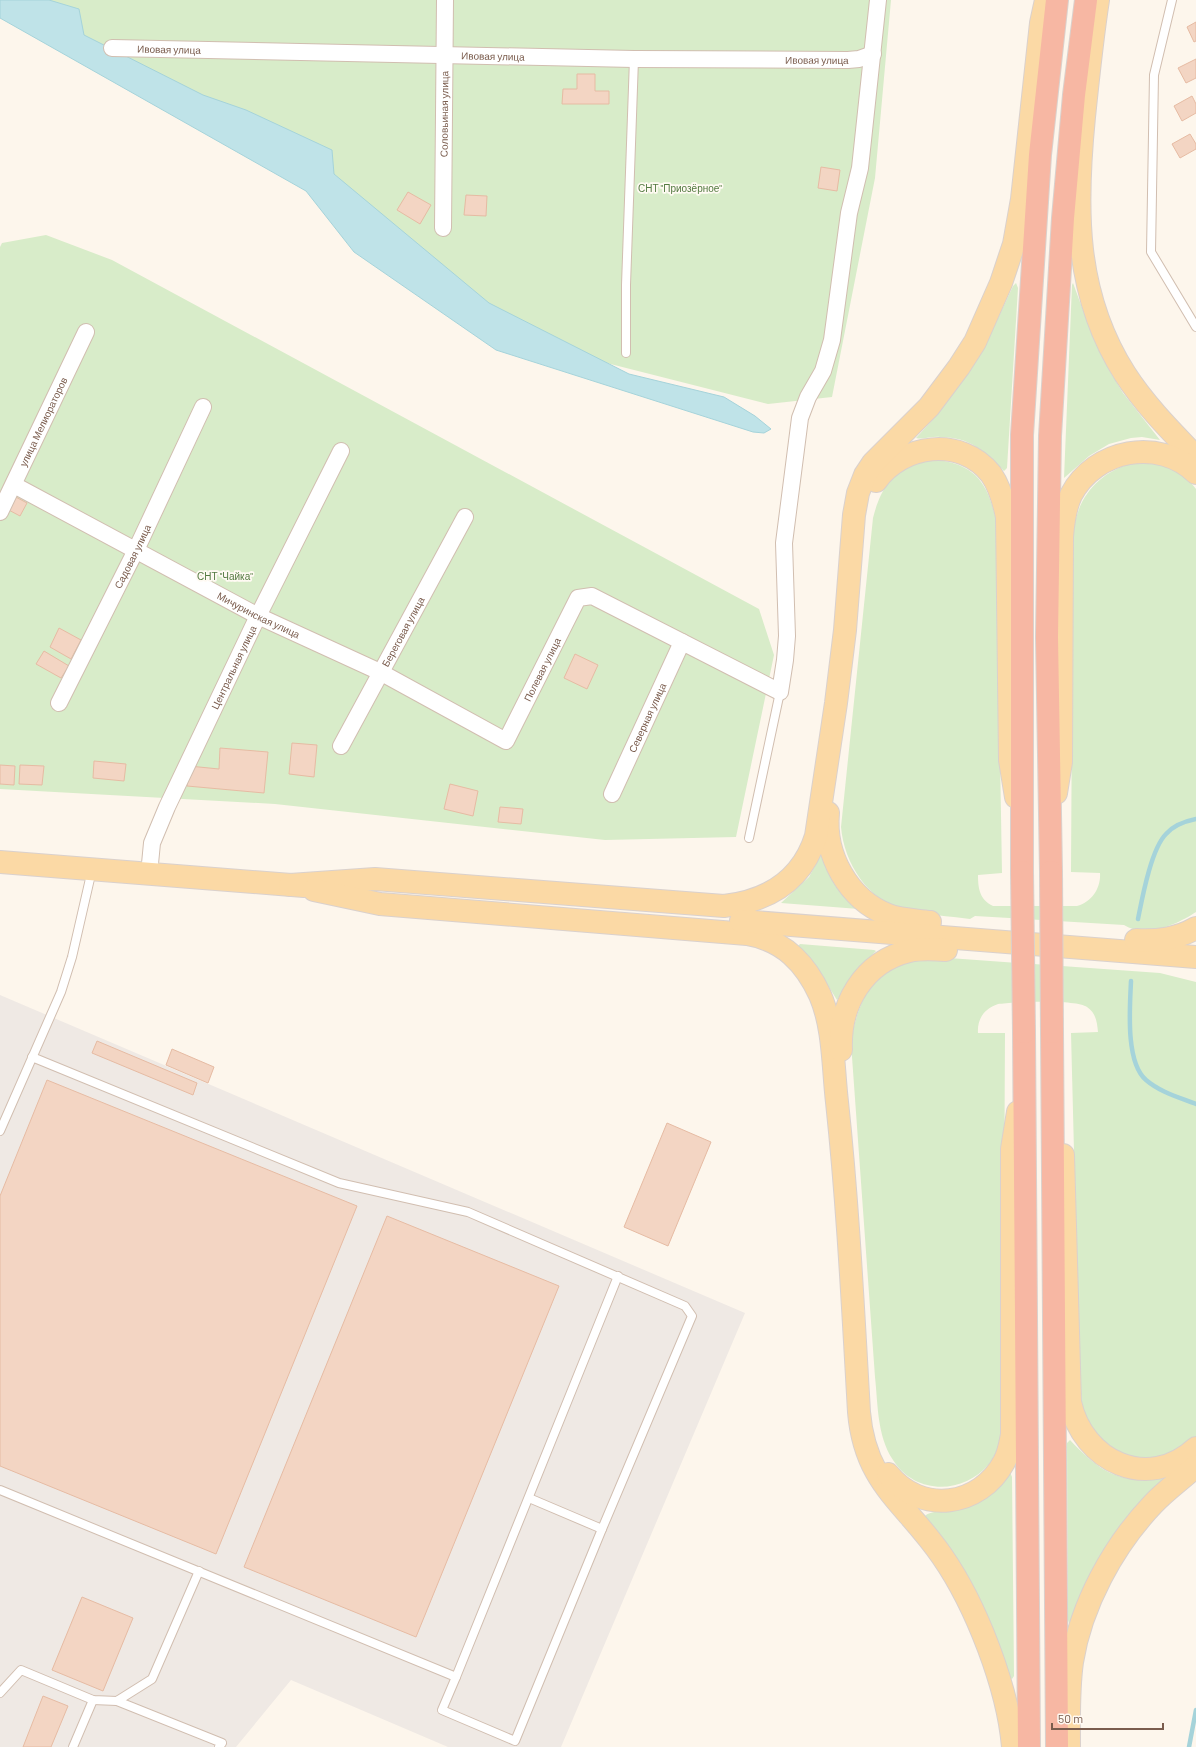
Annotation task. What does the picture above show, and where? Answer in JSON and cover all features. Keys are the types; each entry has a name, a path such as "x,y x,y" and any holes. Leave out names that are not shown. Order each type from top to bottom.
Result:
{"highway":[{"path":"1029,1747 1022,872 1022,435 1036,217 1047,88 1057,0"},
{"path":"1057,1747 1051,834 1047,637 1050,436 1064,211 1074,95 1086,0"}],"main road":[{"path":"290,885 375,879 724,906 759,899 770,894 788,881 803,863 813,846 836,704 845,630 854,516 858,494 863,480 873,464 929,407 959,367 986,319 1009,262 1022,199 1040,22 1045,0"},
{"path":"1098,0 1079,167 1079,232 1088,287 1106,337 1125,374 1150,407 1196,457"},
{"path":"845,630 865,508 868,497 878,479 896,461 922,450 942,449 959,452 981,465 990,474 1001,492 1007,517 1010,760 1022,833"},
{"path":"1051,834 1060,762 1062,537 1065,515 1072,495 1079,484 1101,464 1127,452 1154,452 1170,456 1183,462 1196,473"},
{"path":"836,704 834,752 827,820 832,851 841,874 848,885 866,903 888,915 907,919 957,925 1004,942"},
{"path":"0,862 1196,957"},
{"path":"290,885 380,904 747,934 773,941 792,955 804,969 813,981 826,1011 842,1155 860,1428 867,1453 881,1481 941,1555 967,1598 1002,1690 1009,1716 1013,1747"},
{"path":"1080,948 1120,940 1158,941 1183,935 1196,928"},
{"path":"842,1155 844,1111 841,1027 846,1005 858,986 877,966 900,954 925,949 956,950 1004,942"},
{"path":"1080,948 1120,962 1196,973"},
{"path":"1052,1072 1063,1147 1070,1402 1074,1420 1083,1436 1100,1454 1113,1462 1125,1466 1137,1468 1162,1466 1182,1458 1196,1448"},
{"path":"851,1276 859,1318 869,1423 876,1450 886,1470 902,1488 922,1499 946,1500 975,1492 992,1479 1000,1469 1009,1449 1012,1435 1012,1149 1024,1073"},
{"path":"1069,1747 1070,1684 1073,1661 1083,1620 1095,1591 1121,1545 1143,1515 1157,1499 1196,1466"}],"street":[{"name":"Соловьиная улица","path":"443,228 445,0"},
{"path":"682,642 780,692 787,636 784,543 800,418 808,397 823,371 832,340 849,212 860,168 878,0"},
{"path":"1040,22 1047,88"},
{"name":"Ивовая улица","path":"112,48 634,59 848,60 860,59 873,54"},
{"name":"улица Мелиораторов","path":"0,512 86,332"},
{"name":"Садовая улица","path":"59,703 136,550 203,407"},
{"name":"Центральная улица","path":"149,874 152,843 166,807 258,616 342,451"},
{"name":"Мичуринская улица","path":"14,485 258,616 380,672 506,740"},
{"name":"Береговая улица","path":"341,746 465,517"},
{"name":"Полевая улица","path":"506,740 578,598 592,596 682,642"},
{"name":"Северная улица","path":"612,794 682,642"}],"lane":[{"path":"1172,0 1154,75 1151,252 1196,327"},
{"path":"626,353 626,285 634,59"},
{"path":"749,838 780,692"},
{"path":"0,1131 64,985 93,869"},
{"path":"32,1058 339,1183 468,1212 618,1276 685,1306 692,1316 515,1741 442,1710 618,1276"},
{"path":"0,1490 456,1677"},
{"path":"529,1498 602,1529"},
{"path":"117,1701 152,1679 199,1571"},
{"path":"0,1693 21,1670 93,1700 117,1701 222,1743 219,1747"},
{"path":"72,1747 93,1700"}],"shaded area":[{"path":"0,995 745,1313 561,1747 448,1747 291,1680 236,1747 0,1747"}],"green space":[{"name":"СНТ \"Приозёрное\"","path":"0,0 891,0 875,178 832,397 768,404 512,339 288,161"},
{"name":"СНТ \"Чайка\"","path":"46,235 112,260 759,609 774,655 736,837 605,840 275,804 0,789 0,247 2,243"},
{"path":"1016,283 1018,288 1007,468 1004,471 983,451 968,442 951,438 916,438 937,415 967,374 987,342 1013,286"},
{"path":"1073,283 1091,332 1112,375 1123,393 1160,440 1142,437 1131,438 1109,444 1089,456 1064,478 1072,285"},
{"path":"938,460 962,466 978,478 989,496 996,520 1002,873 978,875 981,894 985,901 993,906 1077,906 1091,898 1099,884 1100,873 1071,872 1073,531 1082,502 1098,481 1111,472 1126,465 1141,463 1156,463 1171,468 1184,476 1196,489 1196,912 1189,917 1161,928 1142,931 1132,929 1124,925 975,916 970,919 921,913 905,910 880,898 860,879 853,867 843,841 841,827 873,518 879,500 887,484 893,477 907,466 916,462"},
{"path":"822,853 859,909 781,903 809,877"},
{"path":"800,944 876,951 856,971 837,1000 817,968 798,946"},
{"path":"935,957 1160,973 1196,982 1196,1438 1181,1448 1166,1454 1151,1457 1137,1457 1122,1453 1109,1446 1097,1435 1084,1413 1080,1388 1071,1033 1098,1032 1094,1015 1090,1009 1081,1004 1058,1002 1017,1002 993,1006 982,1015 978,1028 978,1033 1005,1033 1003,1421 997,1449 989,1464 978,1474 953,1486 940,1487 926,1485 914,1480 902,1471 888,1451 879,1420 875,1377 851,1043 860,1007 872,985 890,968 914,960"},
{"path":"1070,1440 1100,1467 1118,1476 1138,1480 1163,1479 1140,1502 1122,1526 1070,1627 1068,1620 1067,1443"},
{"path":"1010,1472 1012,1477 1014,1676 1012,1679 1009,1677 965,1571 925,1516 932,1512 970,1506 982,1500 1002,1483"}],"water":[{"path":"0,0 49,0 79,9 84,35 203,95 246,110 332,150 334,174 489,303 629,374 724,397 755,416 771,429 764,433 753,432 496,350 354,252 306,191 0,18"}],"building":[{"path":"1196,22 1196,41 1194,42 1187,27"},
{"path":"1196,59 1196,78 1186,83 1178,68"},
{"path":"577,74 595,74 595,91 609,91 609,104 562,104 563,89 577,89"},
{"path":"1192,96 1196,104 1196,113 1182,121 1174,106"},
{"path":"1190,134 1196,144 1196,149 1180,158 1172,144"},
{"path":"821,167 840,170 837,191 818,188"},
{"path":"408,192 431,205 420,224 397,210"},
{"path":"466,195 487,196 486,216 464,215"},
{"path":"12,495 27,503 20,516 5,508"},
{"path":"59,628 81,640 71,659 50,647"},
{"path":"44,651 69,666 61,678 36,664"},
{"path":"575,654 598,665 587,689 564,678"},
{"path":"292,743 317,745 314,777 289,774"},
{"path":"220,748 268,752 264,793 187,786 189,766 219,769"},
{"path":"94,761 126,764 124,781 93,778"},
{"path":"0,765 15,766 14,785 0,784"},
{"path":"20,765 44,766 42,785 19,784"},
{"path":"450,784 478,791 473,816 444,809"},
{"path":"500,807 523,809 521,824 498,822"},
{"path":"97,1041 197,1083 193,1095 92,1053"},
{"path":"172,1049 214,1067 208,1083 166,1065"},
{"path":"47,1080 357,1206 216,1554 0,1466 0,1196"},
{"path":"667,1123 711,1142 668,1246 624,1227"},
{"path":"387,1216 559,1286 416,1637 244,1567"},
{"path":"82,1597 133,1618 103,1691 52,1670"},
{"path":"43,1696 68,1706 51,1747 23,1747"}],"waterway":[{"path":"1138,919 1148,875 1161,841 1166,834 1176,826 1196,819"},
{"path":"1131,981 1130,1033 1139,1072 1146,1080 1157,1088 1196,1104"},
{"path":"1189,1747 1196,1710"}]}
